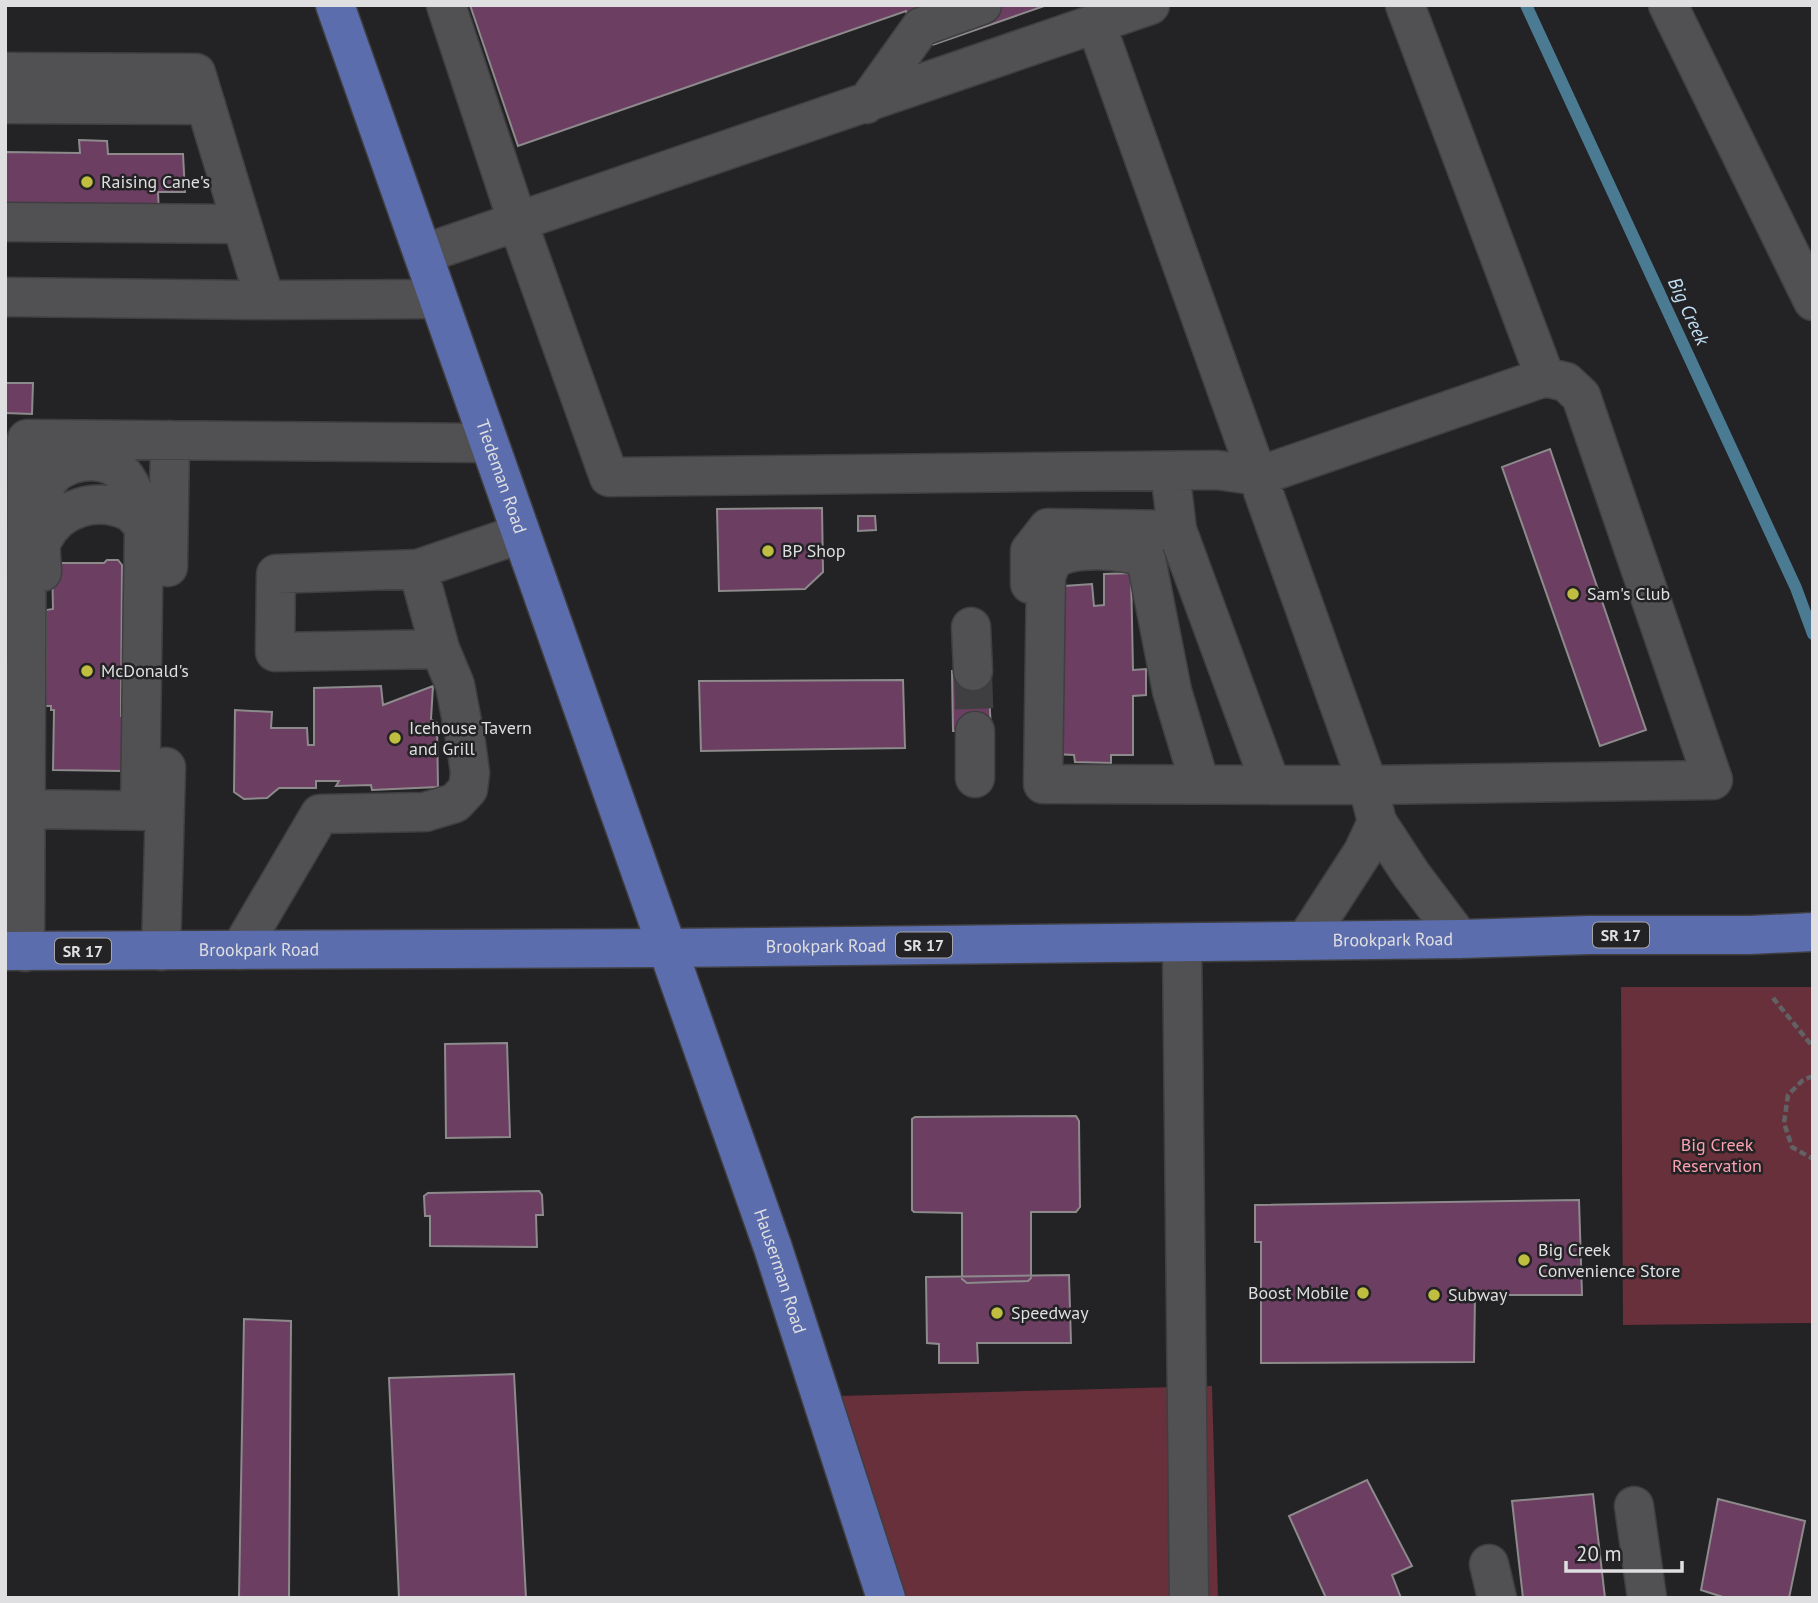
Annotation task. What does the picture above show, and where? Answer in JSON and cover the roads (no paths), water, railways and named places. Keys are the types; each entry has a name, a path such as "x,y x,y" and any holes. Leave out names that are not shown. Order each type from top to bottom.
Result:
{"main road":[{"name":"Tiedeman Road","path":"335,5 666,948"},
{"name":"Brookpark Road","path":"15,952 1182,943 1589,935 1750,935 1798,932"},
{"name":"Hauserman Road","path":"666,948 773,1248 886,1598"}],"street":[{"path":"446,5 518,223 610,477 1217,470 1259,476 1545,377 1566,382 1581,396 1713,780 1368,785 1036,783"},
{"path":"866,104 921,27 982,5"},
{"path":"1405,5 1545,377"},
{"path":"1668,5 1813,301"},
{"path":"423,254 866,104 1120,12 1259,476 1368,785 1377,822 1411,874 1460,939"},
{"path":"5,72 196,72 265,300"},
{"path":"5,104 206,105"},
{"path":"5,222 240,224"},
{"path":"5,297 438,299"},
{"path":"33,810 27,439 488,443"},
{"path":"152,811 170,440"},
{"path":"1170,471 1177,530 1271,785"},
{"path":"15,952 33,810 42,541 60,517 75,508 88,505 109,506 130,512 144,526 152,811 161,951"},
{"path":"1036,783 1030,551 1048,528 1177,530"},
{"path":"440,649 275,652 276,574 418,569 520,534"},
{"path":"1036,783 1046,576 1053,561 1068,554 1091,551 1135,553 1146,559 1172,691 1200,784"},
{"path":"240,950 320,814 425,812 456,803 468,789 470,773 467,743 455,685 440,649 418,569"},
{"path":"971,627 973,670"},
{"path":"975,731 975,778"},
{"path":"33,810 152,811"},
{"path":"1306,940 1363,852 1377,822"},
{"path":"1182,943 1189,1598"},
{"path":"1634,1506 1647,1598"}],"waterway":[{"name":"Big Creek","path":"1526,5 1796,588 1813,634"}],"tunnel":[{"path":"973,671 975,731"}],"place":[{"name":"Raising Cane's","path":"87,182"},
{"name":"BP Shop","path":"768,551"},
{"name":"Sam's Club","path":"1573,594"},
{"name":"McDonald's","path":"87,671"},
{"name":"Icehouse Tavern and Grill","path":"395,738"},
{"name":"Big Creek Convenience Store","path":"1524,1260"},
{"name":"Boost Mobile","path":"1363,1293"},
{"name":"Subway","path":"1434,1295"},
{"name":"Speedway","path":"997,1313"}],"park label":[{"name":"Big Creek Reservation","path":"1717,1155"}]}
